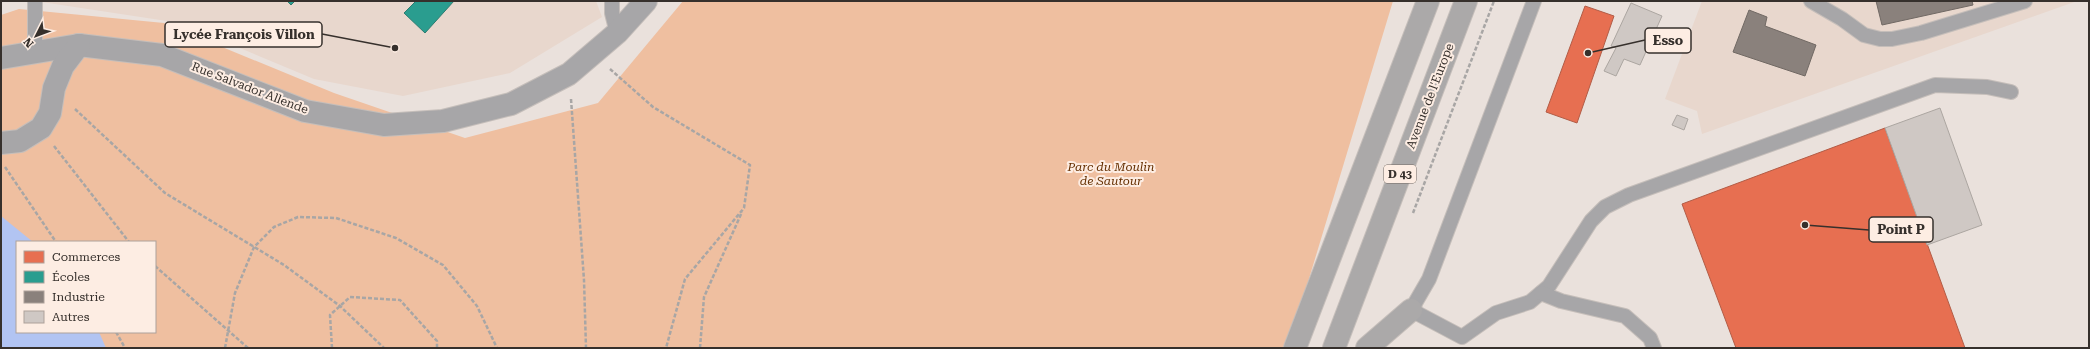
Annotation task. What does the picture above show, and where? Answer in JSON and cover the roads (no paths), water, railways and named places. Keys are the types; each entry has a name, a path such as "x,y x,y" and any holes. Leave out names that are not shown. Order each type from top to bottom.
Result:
{"main road":[{"path":"1295,348 1428,1"},
{"name":"Avenue de l'Europe","path":"1334,348 1466,1"},
{"path":"1367,348 1410,310"}],"street":[{"name":"Rue Salvador Allende","path":"1,58 79,45 162,55 304,111 384,126 443,121 511,104 569,74 594,55 618,33 646,1"},
{"path":"1,143 20,141 41,128 50,113 54,88 62,66 79,45"}],"lane":[{"path":"35,1 35,52"},
{"path":"612,1 612,13 618,33"},
{"path":"1534,1 1429,279 1410,310 1465,342 1496,313 1530,302 1541,293 1548,286 1591,221 1605,207 1629,195 1935,85 1987,86 2011,92"},
{"path":"1811,1 1842,19 1864,35 1880,39 1892,39 1921,33 2025,1"},
{"path":"1541,293 1561,301 1625,316 1650,338 1654,348"}],"water":[{"path":"1,216 32,241 16,241 16,333 99,333 106,348 1,348"}],"place":[{"name":"Lycée François Villon","path":"395,48"},
{"name":"Esso","path":"1588,53"},
{"name":"Point P","path":"1805,225"}],"park label":[{"name":"Parc du Moulin de Sautour","path":"1111,174"}]}
